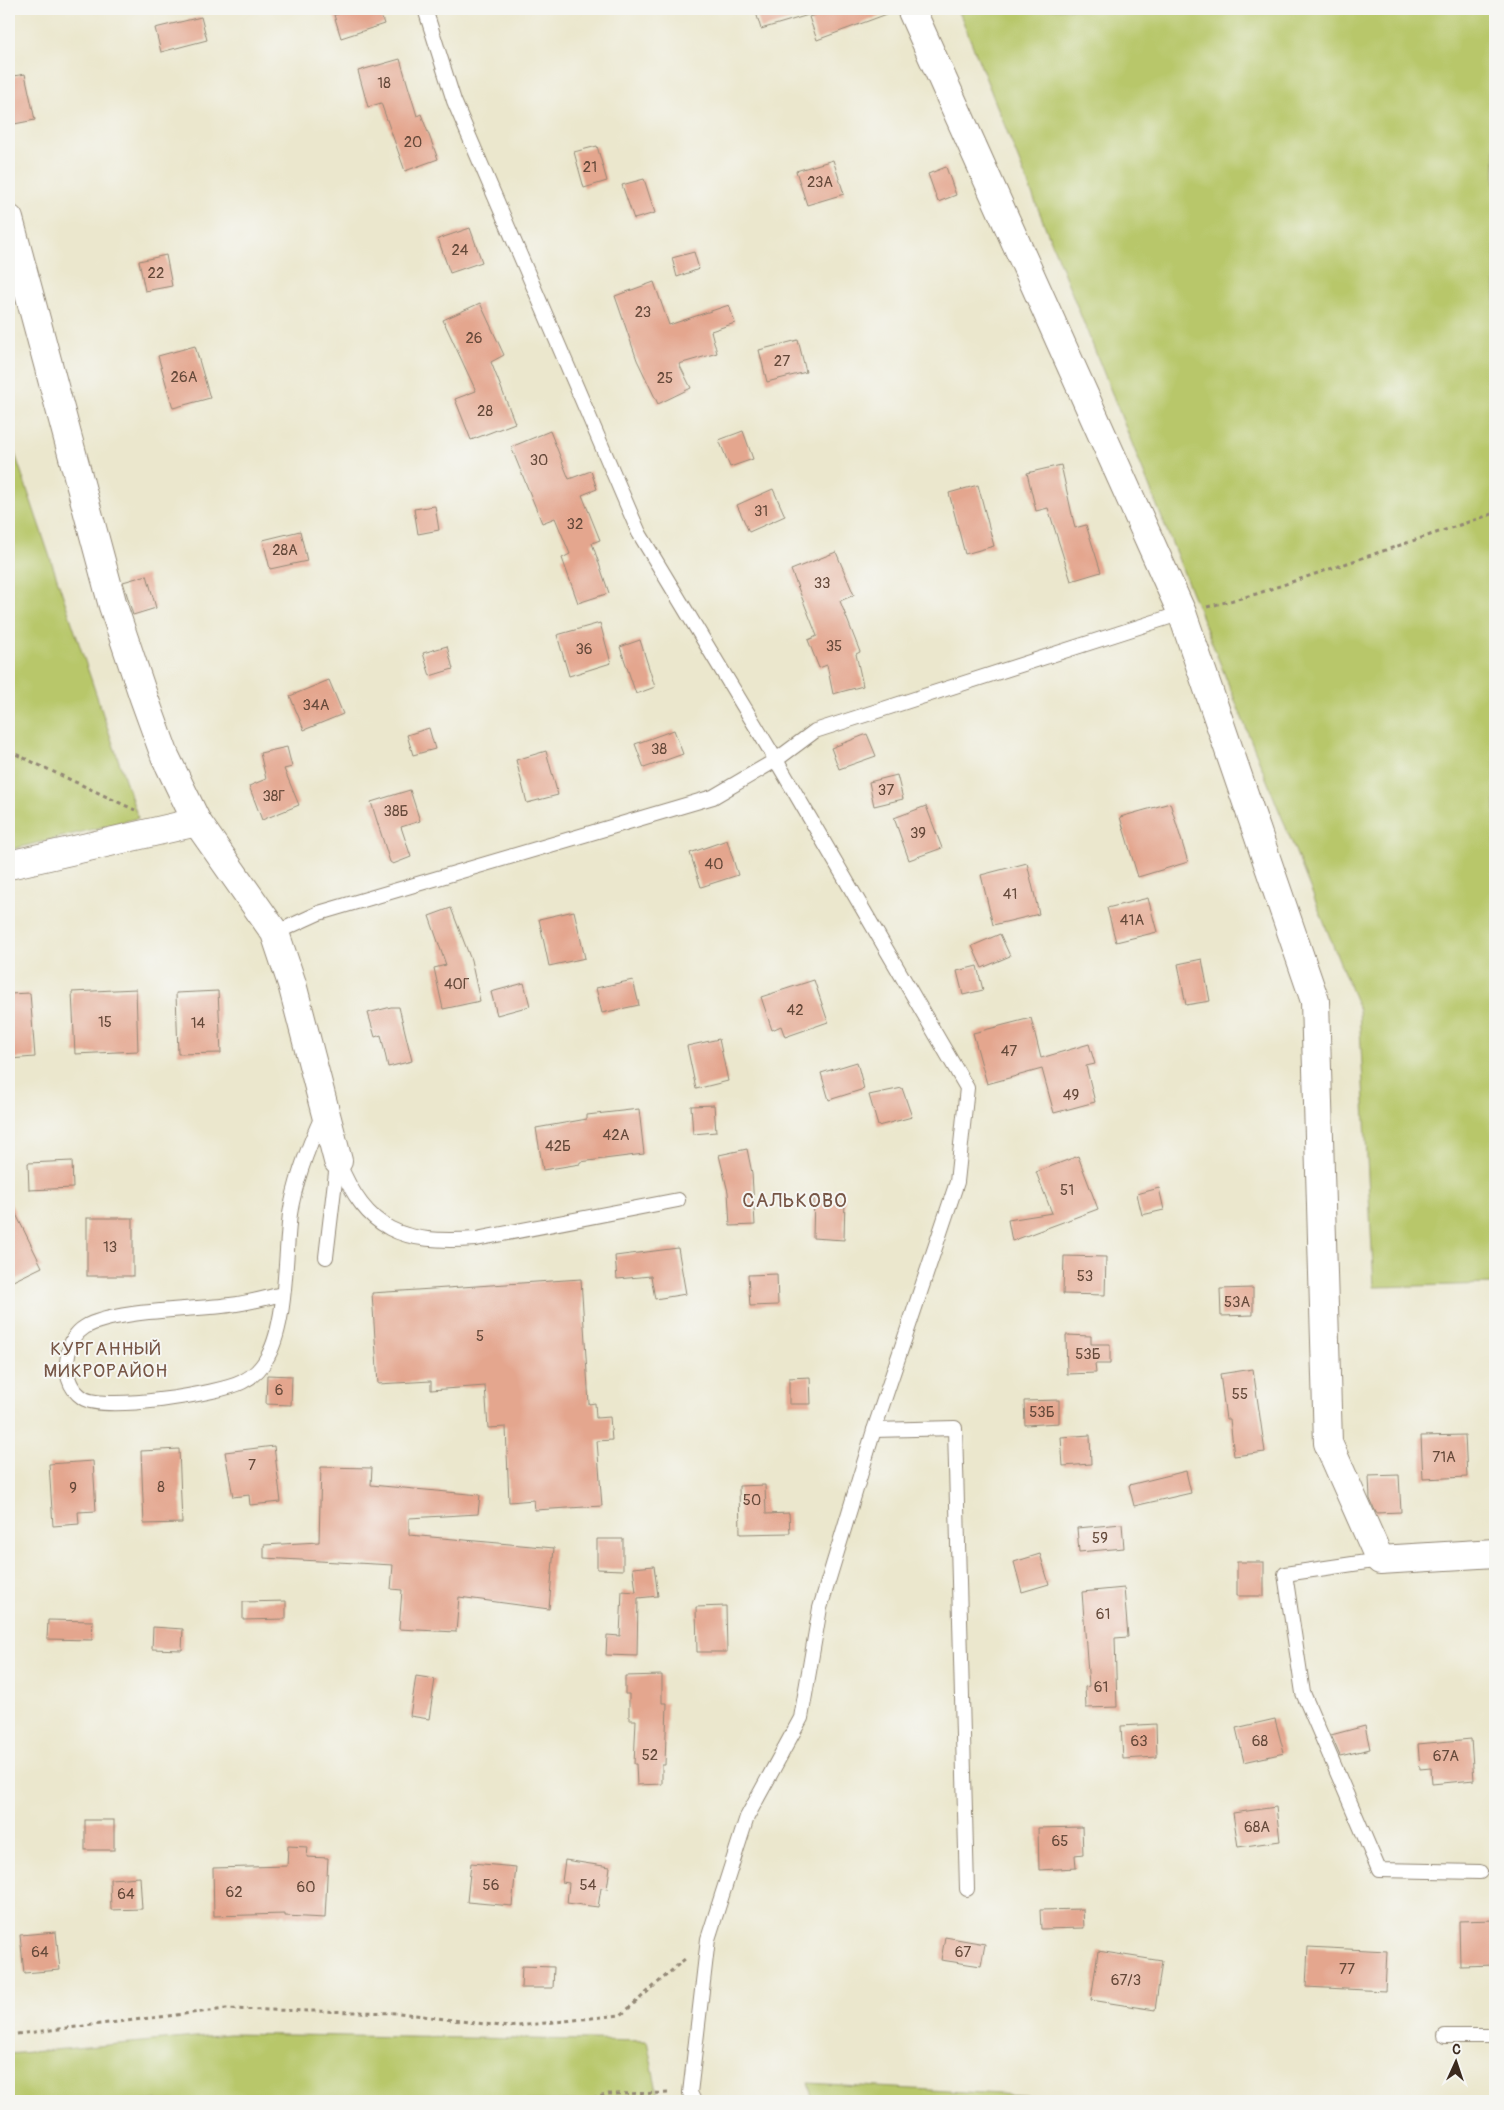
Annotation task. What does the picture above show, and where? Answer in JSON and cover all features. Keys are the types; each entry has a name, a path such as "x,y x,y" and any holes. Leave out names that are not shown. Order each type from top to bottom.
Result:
{"street":[{"path":"911,9 1182,613 1316,1001 1328,1443 1380,1560 1495,1553"},
{"path":"9,219 113,606 165,756 197,822 275,933 292,984 326,1108 338,1160"},
{"path":"9,865 197,822"}],"lane":[{"path":"426,9 454,101 639,533 776,760 967,1088 957,1182 874,1430 820,1608 800,1718 747,1817 708,1939 692,2097"},
{"path":"275,933 318,913 713,796 776,760 816,731 1182,613"},
{"path":"282,1294 231,1305 117,1316 84,1327 74,1337 68,1349 67,1372 70,1384 84,1399 108,1403 162,1399 225,1390 257,1373 269,1355 276,1331 282,1294 290,1212 296,1188 326,1108"},
{"path":"338,1160 348,1186 361,1205 377,1221 397,1233 445,1241 476,1238 678,1200"},
{"path":"326,1257 338,1160"},
{"path":"874,1430 955,1428 968,1888"},
{"path":"1380,1560 1285,1574 1303,1693 1379,1870 1480,1872"},
{"path":"1445,2036 1495,2036"}],"path":[{"path":"1182,613 1256,594 1495,513"},
{"path":"9,750 137,811"},
{"path":"9,2035 226,2009 399,2013 508,2027 621,2015 708,1939"},
{"path":"585,2101 609,2094 692,2097"}],"green space":[{"path":"958,9 1495,9 1495,1284 1374,1287 1359,1010"},
{"path":"9,436 138,818 9,850"},
{"path":"229,2034 647,2041 659,2101 9,2101 9,2054"},
{"path":"808,2083 1123,2101 813,2101"}],"building":[{"path":"356,9 379,9 384,24 341,38 334,15"},
{"path":"755,9 812,9 812,14 761,29"},
{"path":"832,9 895,9 895,11 817,40 809,17"},
{"path":"201,17 207,40 161,52 155,28"},
{"path":"400,59 417,116 421,114 438,159 405,171 381,103 368,107 358,71"},
{"path":"25,74 35,120 9,125 9,77"},
{"path":"597,146 607,181 584,188 574,152"},
{"path":"833,160 844,194 807,205 796,171"},
{"path":"946,167 956,195 938,202 928,174"},
{"path":"644,179 655,213 634,219 622,185"},
{"path":"470,228 482,262 450,273 438,239"},
{"path":"694,252 699,269 677,277 672,258"},
{"path":"166,255 172,286 145,291 139,261"},
{"path":"654,282 669,325 729,305 735,323 711,331 717,353 679,364 691,388 658,404 637,360 615,296"},
{"path":"480,303 504,355 491,362 515,423 471,440 455,399 476,391 443,320"},
{"path":"798,340 806,372 767,382 759,350"},
{"path":"195,346 210,398 173,408 158,356"},
{"path":"550,431 569,479 591,471 597,489 582,495 600,540 592,543 609,593 578,603 562,558 570,554 555,518 542,523 511,447"},
{"path":"743,431 753,459 730,467 719,440"},
{"path":"1061,465 1075,528 1086,525 1101,572 1071,581 1048,508 1036,511 1027,473"},
{"path":"978,485 994,546 965,554 949,493"},
{"path":"773,489 785,516 749,532 737,505"},
{"path":"435,506 439,530 418,534 414,509"},
{"path":"300,531 307,561 270,569 263,540"},
{"path":"836,552 854,595 840,601 860,652 856,654 863,686 833,694 827,665 819,668 808,640 817,636 791,570"},
{"path":"147,575 156,608 133,615 123,582"},
{"path":"600,623 611,663 569,676 557,635"},
{"path":"640,640 655,687 636,694 620,647"},
{"path":"447,646 453,669 430,676 423,653"},
{"path":"329,680 343,714 304,730 290,696"},
{"path":"429,728 435,749 413,755 407,735"},
{"path":"674,730 683,754 644,768 635,744"},
{"path":"867,734 876,756 839,769 831,748"},
{"path":"287,747 292,767 284,769 299,805 262,820 249,786 266,779 260,753"},
{"path":"546,751 558,795 527,803 516,760"},
{"path":"897,775 903,799 874,806 869,782"},
{"path":"410,790 420,821 401,827 411,857 393,864 390,862 371,802"},
{"path":"1170,803 1188,862 1138,877 1120,817"},
{"path":"926,806 942,848 909,860 894,818"},
{"path":"727,840 738,875 701,887 690,853"},
{"path":"1027,863 1039,914 993,925 981,875"},
{"path":"1148,898 1157,932 1116,942 1107,908"},
{"path":"451,908 471,960 480,1001 443,1009 434,968 446,965 429,916"},
{"path":"574,911 585,958 549,966 539,919"},
{"path":"1000,934 1010,956 982,968 972,946"},
{"path":"1202,959 1210,1001 1186,1005 1178,964"},
{"path":"977,966 983,990 963,995 957,971"},
{"path":"633,980 639,1005 602,1013 596,988"},
{"path":"814,980 828,1022 785,1037 781,1026 772,1030 761,997"},
{"path":"524,983 530,1006 497,1015 491,992"},
{"path":"136,989 138,1051 75,1054 72,992"},
{"path":"218,991 221,1053 178,1054 176,993"},
{"path":"30,993 35,1057 9,1059 9,994"},
{"path":"391,1007 399,1007 412,1061 388,1067 381,1035 375,1037 368,1013"},
{"path":"1031,1018 1041,1058 1089,1044 1095,1064 1086,1066 1095,1102 1054,1113 1042,1069 987,1084 973,1033"},
{"path":"719,1039 728,1081 696,1089 687,1046"},
{"path":"857,1062 864,1089 829,1100 821,1073"},
{"path":"902,1088 912,1117 878,1126 869,1095"},
{"path":"714,1105 716,1132 693,1134 691,1106"},
{"path":"639,1109 644,1154 580,1162 580,1164 543,1170 536,1128 587,1119 587,1115"},
{"path":"747,1149 752,1173 755,1225 730,1226 728,1192 719,1155"},
{"path":"1078,1156 1098,1209 1012,1241 1008,1220 1052,1213 1036,1172"},
{"path":"72,1161 73,1188 29,1190 28,1163"},
{"path":"1159,1188 1164,1210 1142,1215 1137,1194"},
{"path":"814,1197 845,1198 844,1240 813,1238"},
{"path":"9,1200 42,1267 9,1283"},
{"path":"87,1218 133,1218 133,1276 87,1276"},
{"path":"678,1248 686,1294 655,1299 651,1276 617,1279 615,1256"},
{"path":"1064,1256 1106,1257 1105,1295 1063,1294"},
{"path":"777,1274 778,1305 750,1306 748,1275"},
{"path":"581,1279 589,1404 595,1403 596,1418 610,1417 612,1440 597,1441 602,1506 535,1510 534,1500 509,1502 506,1427 488,1428 485,1386 431,1390 431,1381 378,1384 372,1293"},
{"path":"1253,1288 1253,1315 1221,1316 1220,1289"},
{"path":"1066,1335 1091,1336 1091,1344 1110,1344 1110,1364 1095,1364 1096,1373 1067,1374"},
{"path":"1253,1369 1265,1452 1234,1456 1230,1419 1226,1419 1220,1374"},
{"path":"267,1375 292,1376 291,1405 266,1404"},
{"path":"810,1377 811,1404 789,1404 789,1378"},
{"path":"1059,1400 1059,1423 1025,1425 1024,1401"},
{"path":"1090,1435 1091,1464 1063,1466 1061,1437"},
{"path":"1465,1435 1467,1477 1423,1479 1421,1436"},
{"path":"274,1446 281,1502 250,1505 249,1495 233,1497 225,1452"},
{"path":"179,1449 182,1523 144,1524 141,1451"},
{"path":"93,1461 96,1511 78,1512 79,1524 53,1526 49,1464"},
{"path":"321,1467 372,1468 371,1485 480,1495 478,1514 409,1518 409,1535 554,1548 549,1609 459,1597 456,1632 399,1629 402,1590 391,1589 393,1565 264,1558 264,1545 319,1542"},
{"path":"1186,1471 1191,1493 1134,1506 1129,1485"},
{"path":"1399,1475 1401,1512 1376,1513 1370,1499 1369,1476"},
{"path":"765,1485 766,1514 789,1513 790,1533 740,1534 739,1486"},
{"path":"1122,1524 1124,1548 1079,1552 1077,1528"},
{"path":"597,1539 623,1539 623,1570 597,1569"},
{"path":"1040,1554 1049,1584 1022,1592 1014,1562"},
{"path":"1237,1562 1264,1562 1264,1596 1237,1596"},
{"path":"654,1566 658,1596 638,1598 637,1656 606,1655 607,1635 620,1636 622,1591 636,1592 633,1568"},
{"path":"1124,1588 1128,1637 1115,1638 1117,1707 1086,1708 1085,1687 1089,1686 1082,1592"},
{"path":"286,1601 286,1619 243,1620 243,1602"},
{"path":"726,1606 727,1652 697,1652 696,1607"},
{"path":"48,1620 93,1621 92,1640 47,1639"},
{"path":"153,1627 183,1629 182,1650 152,1649"},
{"path":"662,1675 662,1703 667,1703 665,1765 662,1765 662,1784 637,1785 636,1764 634,1764 636,1720 629,1720 629,1694 625,1694 625,1676"},
{"path":"416,1676 435,1679 429,1719 410,1716"},
{"path":"1275,1719 1284,1753 1244,1762 1236,1728"},
{"path":"1156,1724 1157,1757 1123,1759 1121,1726"},
{"path":"1365,1726 1370,1749 1340,1756 1331,1735"},
{"path":"1471,1739 1474,1780 1432,1784 1431,1768 1420,1769 1418,1744"},
{"path":"1276,1807 1280,1841 1238,1847 1233,1813"},
{"path":"85,1820 114,1820 114,1850 85,1850"},
{"path":"1082,1827 1083,1854 1075,1855 1076,1868 1039,1870 1038,1828"},
{"path":"288,1846 308,1847 307,1857 328,1858 325,1918 285,1916 285,1914 214,1916 213,1868 287,1866"},
{"path":"565,1860 610,1867 607,1889 601,1888 598,1907 567,1903 569,1883 562,1882"},
{"path":"471,1863 516,1867 512,1906 467,1902"},
{"path":"140,1877 142,1909 111,1910 110,1879"},
{"path":"1083,1909 1084,1928 1041,1929 1040,1910"},
{"path":"1495,1920 1495,1965 1460,1966 1459,1921"},
{"path":"56,1932 60,1970 24,1973 20,1935"},
{"path":"945,1937 985,1944 981,1966 941,1960"},
{"path":"1308,1947 1387,1951 1385,1991 1306,1987"},
{"path":"1098,1951 1162,1961 1155,2010 1091,2000"},
{"path":"522,1966 554,1967 553,1988 521,1988"}],"district":[{"name":"САЛЬКОВО","path":"795,1200"},
{"name":"КУРГАННЫЙ МИКРОРАЙОН","path":"106,1360"}]}
